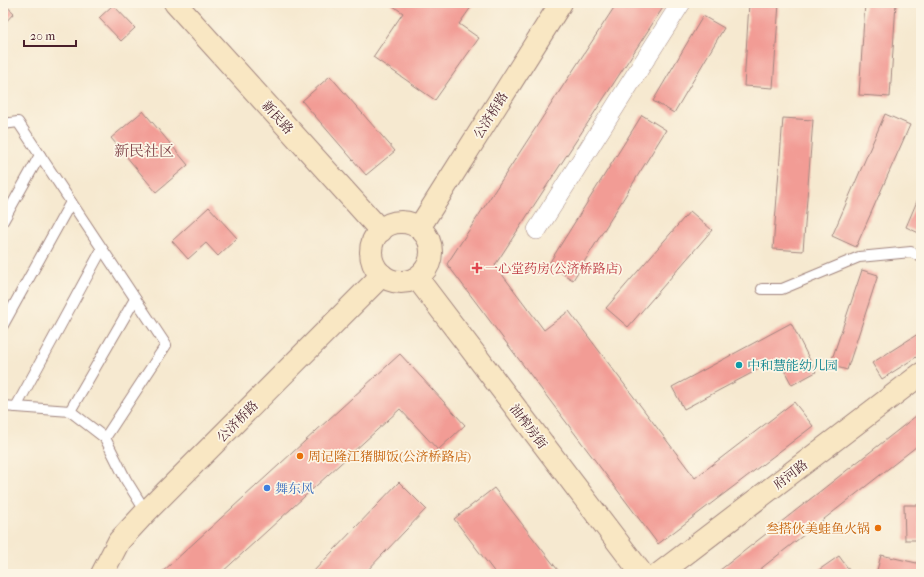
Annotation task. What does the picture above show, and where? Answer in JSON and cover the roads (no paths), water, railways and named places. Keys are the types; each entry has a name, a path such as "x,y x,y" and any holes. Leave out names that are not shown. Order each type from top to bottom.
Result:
{"main road":[{"name":"新民路","path":"175,3 381,231"},
{"name":"公济桥路","path":"419,228 562,3"},
{"path":"399,222 410,223 419,228 426,235 431,245 431,254 427,268 417,278 408,281 399,282 390,280 382,275 376,268 372,259 371,249 374,239 389,225 399,222"},
{"name":"公济桥路","path":"102,574 119,541 146,512 382,275"},
{"name":"油榨房街","path":"417,278 642,574"},
{"name":"府河路","path":"659,574 921,374"}],"street":[{"path":"537,230 681,3"}],"lane":[{"path":"3,124 18,122 166,345 105,438"},
{"path":"3,221 40,155"},
{"path":"3,325 71,202"},
{"path":"16,407 102,249"},
{"path":"762,289 782,289 859,258 911,252 921,257"},
{"path":"70,410 135,299"},
{"path":"3,406 70,410 105,438 126,480 146,512"}],"place":[{"name":"一心堂药房(公济桥路店)","path":"477,268"},
{"name":"中和慧能幼儿园","path":"739,365"},
{"name":"周记隆江猪脚饭(公济桥路店)","path":"300,456"},
{"name":"舞东风","path":"267,488"},
{"name":"叁搭伙美蛙鱼火锅","path":"878,528"}],"district":[{"name":"新民社区","path":"144,151"}]}
